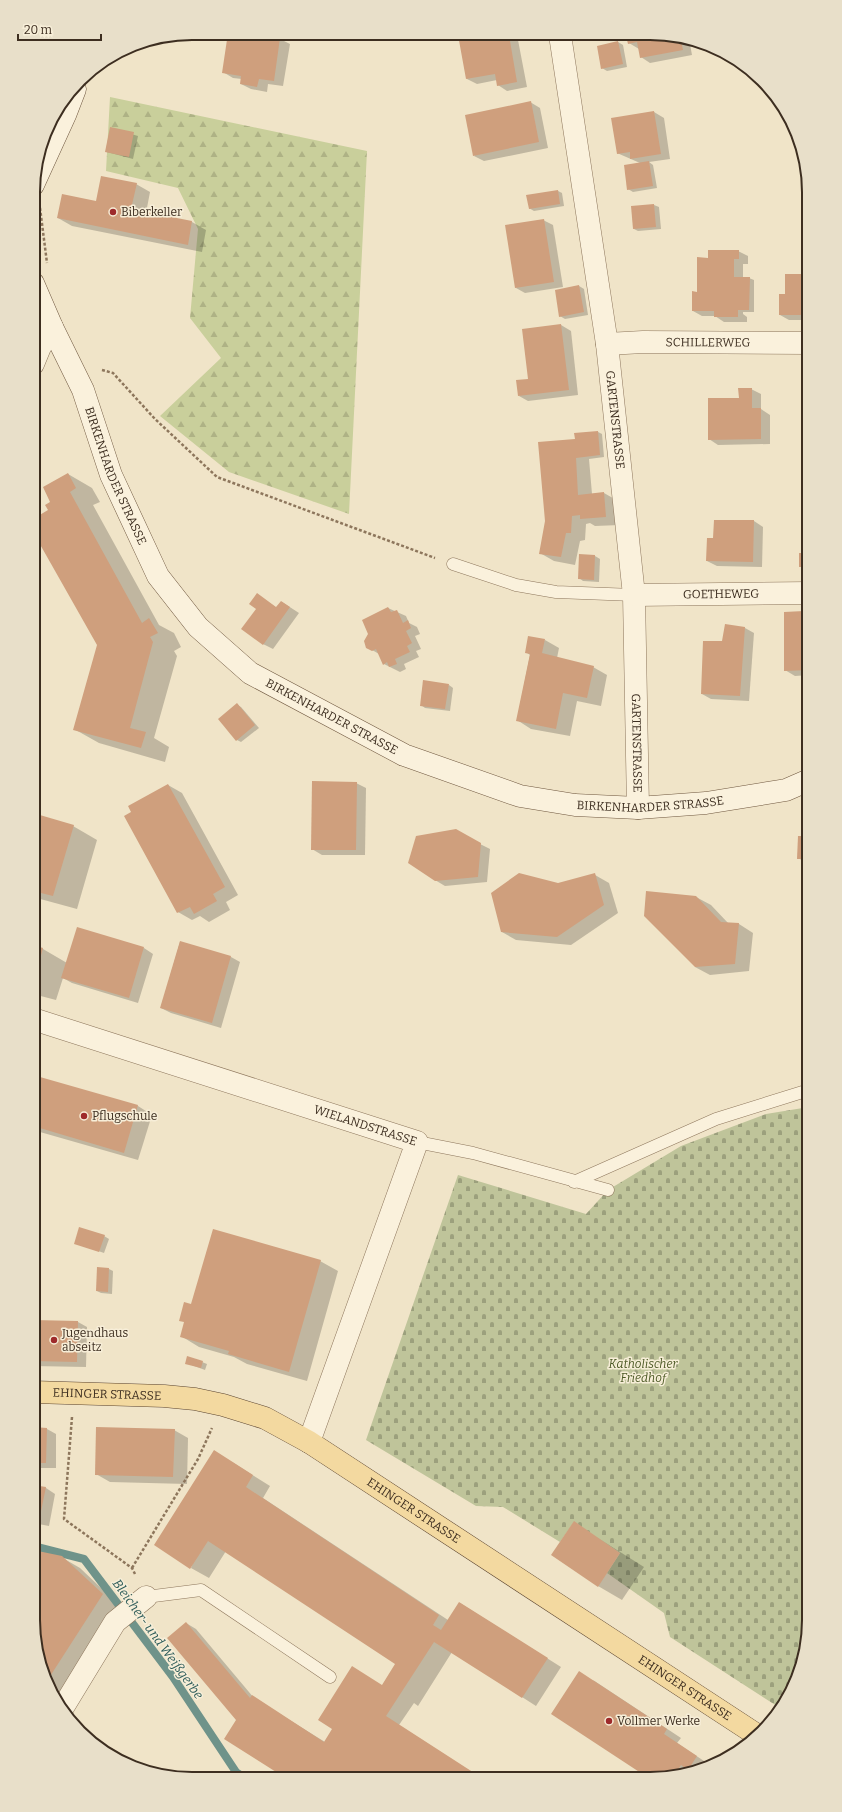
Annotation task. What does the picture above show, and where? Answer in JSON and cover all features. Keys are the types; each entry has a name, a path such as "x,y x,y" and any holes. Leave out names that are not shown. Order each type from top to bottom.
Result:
{"main road":[{"name":"EHINGER STRASSE","path":"40,1392 164,1396 195,1399 223,1405 265,1418 309,1442 752,1732"}],"street":[{"name":"GARTENSTRASSE","path":"561,40 607,344 634,595 638,808"},
{"path":"43,165 69,103"},
{"path":"40,347 42,322"},
{"name":"BIRKENHARDER STRASSE","path":"42,322 83,390 111,475 158,576 198,627 250,673 404,756 520,796 575,805 638,808 706,803 778,791 802,782"},
{"name":"SCHILLERWEG","path":"607,344 643,342 802,343"},
{"name":"GOETHEWEG","path":"634,595 802,593"},
{"name":"WIELANDSTRASSE","path":"40,1021 417,1142 309,1442"},
{"path":"65,1703 115,1622 146,1596"}],"lane":[{"path":"452,564 516,585 550,591 634,595"},
{"path":"574,1182 716,1119 802,1092"},
{"path":"417,1142 473,1153 574,1182 608,1190"},
{"path":"146,1596 201,1590 330,1676"}],"path":[{"path":"40,215 48,267"},
{"path":"96,368 113,373 155,419 217,476 452,564"},
{"path":"74,1394 64,1519 132,1568 198,1459 223,1405"}],"green space":[{"path":"110,97 367,151 349,514 229,472 160,416 221,358 190,318 198,229 178,188 106,171"},
{"name":"Katholischer Friedhof","path":"802,1108 802,1630 794,1669 782,1696 775,1705 670,1637 664,1613 607,1573 620,1553 574,1522 560,1542 503,1507 476,1506 366,1440 458,1175 586,1214 608,1190 681,1146 766,1114"}],"building":[{"path":"227,40 280,40 274,81 259,79 257,87 240,84 241,76 222,73"},
{"path":"459,40 510,40 517,82 497,86 495,74 466,79"},
{"path":"627,40 660,40 682,44 683,50 640,58 637,42 628,44"},
{"path":"618,41 623,64 601,69 597,46"},
{"path":"531,101 539,142 473,156 465,115"},
{"path":"654,111 661,154 630,159 630,152 617,154 611,118"},
{"path":"110,127 134,132 129,157 105,152"},
{"path":"649,161 653,186 627,190 624,165"},
{"path":"101,176 137,183 131,209 192,221 188,245 57,218 62,194 96,201"},
{"path":"558,190 560,204 529,209 526,195"},
{"path":"654,204 656,227 633,229 631,206"},
{"path":"544,219 554,282 515,288 505,225"},
{"path":"708,250 739,250 739,259 734,259 734,277 750,277 749,310 738,310 738,317 714,317 714,311 692,311 692,291 697,292 697,257 708,258"},
{"path":"785,274 802,274 802,315 779,315 779,294 785,294"},
{"path":"579,285 584,312 559,317 555,290"},
{"path":"561,324 569,390 518,396 516,380 528,379 522,329"},
{"path":"738,388 752,388 752,408 761,408 761,439 708,440 708,398 739,398"},
{"path":"598,431 600,455 576,458 578,495 604,492 606,517 580,519 580,515 572,516 571,533 566,533 561,557 539,554 545,521 538,442 575,439 574,433"},
{"path":"68,473 76,488 70,492 142,623 149,618 158,633 150,637 153,642 130,728 146,732 141,748 73,730 97,645 40,544 40,515 48,510 45,505 50,502 43,487"},
{"path":"714,520 754,520 753,562 706,561 707,538 713,538"},
{"path":"799,553 802,553 802,567 799,567"},
{"path":"579,554 595,555 594,580 578,579"},
{"path":"257,593 276,607 281,601 290,607 263,645 241,629 256,609 249,604"},
{"path":"388,607 391,612 397,610 403,623 408,620 411,628 406,631 412,643 407,646 410,652 395,659 397,664 389,667 387,662 383,665 376,649 372,651 366,648 364,641 368,634 362,620"},
{"path":"802,611 802,670 784,671 784,612"},
{"path":"725,624 745,627 740,696 701,694 703,641 722,641"},
{"path":"528,636 545,639 542,653 594,666 587,698 563,693 556,729 516,721 530,654 525,653"},
{"path":"423,680 449,684 445,709 420,706"},
{"path":"237,703 255,725 236,741 218,719"},
{"path":"312,781 357,782 356,850 311,850"},
{"path":"168,784 225,887 213,894 217,901 194,914 190,907 177,913 124,816 131,812 128,806"},
{"path":"40,815 74,825 53,896 40,893"},
{"path":"456,829 481,843 478,877 435,881 408,863 416,836"},
{"path":"798,836 802,836 802,859 797,859"},
{"path":"519,873 558,883 595,873 604,905 557,937 501,932 491,893"},
{"path":"646,891 696,896 721,922 739,923 735,964 695,967 644,916"},
{"path":"77,927 144,947 129,998 61,978"},
{"path":"180,941 231,956 212,1023 160,1008"},
{"path":"40,947 43,948 40,959"},
{"name":"Pflugschule","path":"40,1077 138,1105 124,1153 40,1128"},
{"path":"79,1227 105,1235 99,1252 74,1244"},
{"path":"213,1229 321,1260 289,1372 228,1354 229,1351 180,1337 184,1322 179,1321 184,1302 191,1304"},
{"path":"97,1267 109,1268 108,1292 96,1291"},
{"path":"40,1320 78,1321 77,1362 40,1361"},
{"path":"187,1356 203,1361 201,1368 185,1364"},
{"path":"96,1427 175,1429 173,1477 95,1475"},
{"path":"40,1428 47,1428 46,1463 40,1463"},
{"path":"214,1450 253,1475 246,1487 439,1615 433,1625 441,1630 459,1602 548,1658 522,1698 434,1642 386,1716 473,1772 276,1772 224,1739 236,1720 167,1638 186,1622 250,1698 252,1695 324,1742 332,1729 318,1720 352,1666 382,1685 395,1664 208,1541 190,1569 154,1545"},
{"path":"40,1486 46,1487 40,1516"},
{"path":"574,1521 620,1553 598,1587 551,1555"},
{"path":"40,1551 62,1556 103,1594 51,1675 45,1659 40,1630"},
{"name":"Vollmer Werke","path":"579,1671 667,1729 664,1734 697,1756 689,1767 685,1768 681,1765 678,1769 669,1771 639,1772 551,1714"}],"waterway":[{"name":"Bleicher- und Weißgerbe","path":"40,1548 84,1559 173,1677 236,1772"}],"place":[{"name":"Biberkeller","path":"113,212"},
{"name":"Pflugschule","path":"84,1116"},
{"name":"Jugendhaus abseitz","path":"54,1340"},
{"name":"Vollmer Werke","path":"609,1721"}]}
